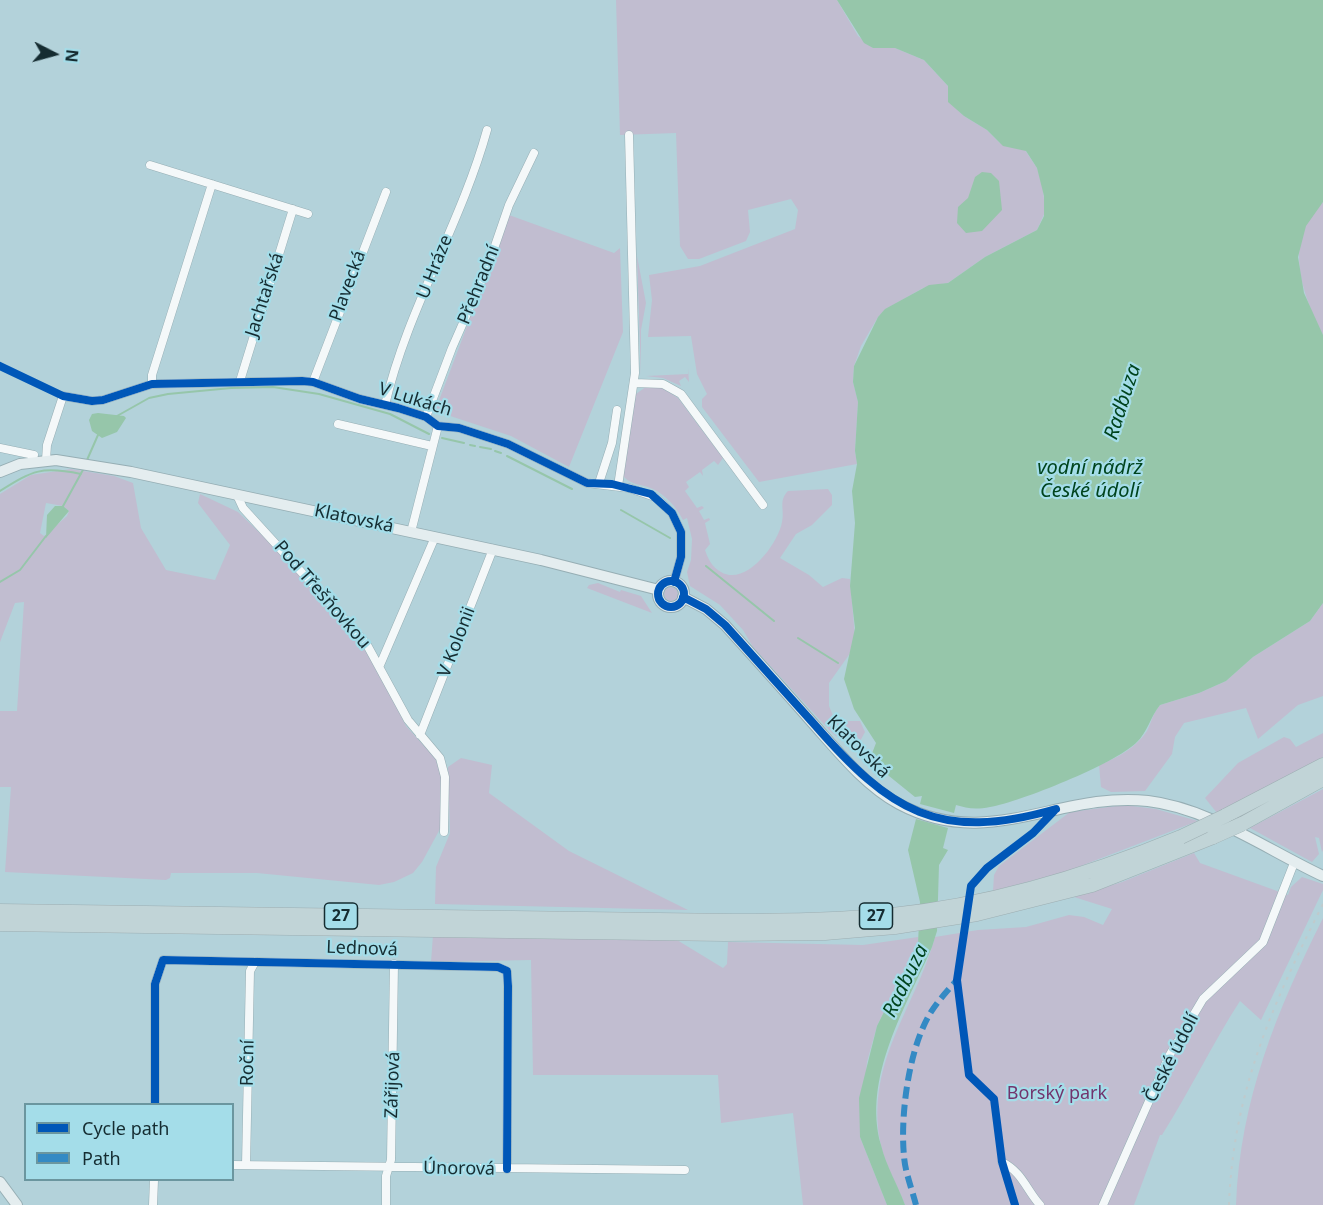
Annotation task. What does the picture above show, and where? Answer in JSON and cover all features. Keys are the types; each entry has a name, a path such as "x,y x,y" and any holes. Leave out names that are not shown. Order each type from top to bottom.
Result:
{"highway":[{"name":"27","path":"0,911 785,921 893,915 993,897 1067,879 1181,837 1323,765"},
{"name":"27","path":"0,924 724,934 825,933 895,927 986,912 1092,885 1214,837 1323,779"},
{"path":"0,930 38,925"}],"main road":[{"name":"Klatovská","path":"0,472 20,464 46,460 87,464 493,549 602,574 659,590"},
{"path":"675,582 682,588 683,597 676,606 667,606 660,601 659,590 665,583 675,582"},
{"name":"Klatovská","path":"683,597 717,617 860,774 887,796 907,808 941,819 973,823 1021,819 1106,800 1150,801 1202,815 1323,876"},
{"path":"0,1182 17,1205"}],"street":[{"name":"U Hráze","path":"386,405 400,356 472,177 487,130"},
{"path":"618,486 634,383 628,135"},
{"name":"Přehradní","path":"426,417 488,266 509,205 534,153"},
{"path":"150,165 308,214"},
{"path":"152,384 152,375 212,184"},
{"name":"Plavecká","path":"314,382 386,192"},
{"name":"Jachtařská","path":"240,381 293,209"},
{"name":"V Lukách","path":"46,460 47,445 63,396 103,400 152,384 240,381 314,382 426,417 438,426 459,428 508,444 587,483 618,486 651,494 665,504 675,517 681,532 682,547 675,582"},
{"path":"634,383 663,384 681,394 763,505"},
{"path":"599,483 612,443 617,410"},
{"path":"338,424 432,446"},
{"name":"V Lukách","path":"411,532 438,426"},
{"path":"0,448 34,455"},
{"name":"Pod Třešňovkou","path":"237,495 243,508 306,579 347,620 380,665 408,720 430,743 442,764 445,777 444,832"},
{"path":"380,665 435,537"},
{"name":"V Kolonii","path":"420,735 493,549"},
{"name":"České údolí","path":"1103,1205 1169,1056 1203,999 1263,942 1294,863"},
{"name":"Lednová","path":"155,1103 155,984 163,960 498,967 507,971 507,1169"},
{"name":"Roční","path":"246,1165 250,971 255,962"},
{"name":"Zářijová","path":"386,1205 395,1036 394,964"},
{"path":"1002,1162 1021,1175 1028,1192 1040,1205"},
{"name":"Únorová","path":"234,1165 686,1170"},
{"path":"153,1205 154,1181"}],"green space":[{"path":"616,0 837,0 858,36 873,48 895,48 924,60 948,86 949,102 964,116 987,130 1000,143 1025,150 1037,168 1043,188 1045,212 1037,230 985,257 948,283 923,288 886,309 878,317 861,346 854,366 853,382 858,402 855,451 857,464 759,482 702,407 702,399 707,394 697,374 691,336 648,337 652,300 649,275 700,266 795,229 798,210 791,199 748,210 750,232 746,241 699,259 688,259 680,246 676,133 620,135"},
{"path":"1323,202 1323,335 1308,302 1300,267 1299,249 1310,216"},
{"path":"509,215 614,253 620,248 623,332 569,467 511,436 435,411"},
{"path":"637,256 646,303 641,330 641,375"},
{"path":"688,368 689,382 685,377 679,381 681,386 663,378 646,376 688,374"},
{"path":"647,386 661,387 678,398 723,458 718,465 714,461 702,470 703,476 700,472 686,482 689,487 685,491 697,508 702,506 704,508 699,511 704,520 709,518 710,520 705,523 710,544 705,550 711,563 721,572 731,575 741,574 750,569 768,551 779,531 783,518 783,498 788,491 828,489 832,495 832,505 812,525 796,534 780,558 809,575 823,587 842,578 850,579 855,637 851,652 829,683 829,706 834,718 841,721 860,721 865,732 858,745 842,741 831,732 753,647 743,630 720,605 690,586 687,572 691,560 692,539 687,518 683,520 671,502 663,495 649,487 630,482 623,476 636,394"},
{"path":"71,469 114,476 133,483 141,528 166,570 215,580 230,545 198,503 200,494 238,512 287,559 373,660 406,726 436,759 441,772 442,818 440,829 422,862 413,873 394,882 379,885 257,873 171,873 170,878 166,880 5,872 11,787 0,787 0,711 17,711 24,602 15,603 0,642 0,494 31,475","holes":["46,503 63,506 69,511 67,516 44,536 40,533"]},
{"path":"598,583 620,592 621,590 641,596 652,613 587,588 589,585"},
{"path":"671,587 676,589 678,594 676,599 671,601 666,599 664,594 666,589"},
{"path":"1323,603 1323,696 1298,705 1258,739 1246,708 1184,723 1175,737 1172,754 1145,791 1111,792 1101,787 1099,765 1138,742 1147,731 1160,705 1199,693 1226,681 1253,657 1310,621"},
{"path":"1323,733 1323,757 1217,813 1205,798 1238,763 1284,737 1290,739 1296,747"},
{"path":"461,758 492,765 489,793 569,851 688,910 435,904 436,867 450,833 448,767"},
{"path":"1323,789 1323,850 1322,852 1319,838 1315,837 1319,854 1312,862 1250,828"},
{"path":"1124,805 1156,809 1198,821 1065,872 993,891 994,875 999,866 1070,812"},
{"name":"Borský park","path":"1194,853 1200,863 1288,895 1291,887 1302,877 1323,884 1323,890 1261,1020 1240,1001 1230,1017 1160,1135 1134,1205 905,1205 880,1141 878,1112 880,1086 886,1060 935,937 978,930 1026,927 1069,915 1084,917 1103,925 1112,909 1074,897 1122,882"},
{"path":"1323,918 1323,1205 1236,1205 1239,1166 1253,1092 1276,1022"},
{"path":"433,935 677,940 723,968 727,964 728,942 863,945 918,937 918,943 877,1026 867,1062 860,1137 887,1205 803,1205 793,1113 721,1123 718,1075 533,1075 531,960 431,962"}],"water":[{"name":"vodní nádrž České údolí","path":"837,0 1323,0 1323,202 1306,226 1298,257 1304,293 1323,335 1323,603 1310,621 1253,657 1226,681 1199,693 1160,705 1140,739 1125,752 1066,781 1004,804 985,808 956,805 954,813 920,804 922,796 915,797 889,776 871,756 876,743 854,709 844,679 855,628 850,586 855,523 852,491 857,464 855,451 858,402 853,382 854,366 878,317 885,309 929,285 948,283 985,257 1037,230 1044,216 1044,196 1037,168 1026,151 1003,146 987,130 964,116 948,102 948,86 924,60 895,48 873,48 864,43"},
{"path":"982,172 991,173 999,181 1002,210 982,231 966,233 957,223 958,207 968,198 975,177"},
{"path":"92,414 126,418 117,432 102,438 92,431 89,420"},
{"path":"55,506 63,506 69,511 46,538 47,515"},
{"name":"Radbuza","path":"916,819 948,828 943,848 948,850 939,865 937,931 932,947 899,1018 882,1069 877,1094 877,1120 881,1145 905,1205 887,1205 860,1137 859,1098 877,1026 918,943 920,902 908,850"}],"waterway":[{"path":"117,416 149,398 168,394 273,387 319,394 390,414 429,434"},
{"path":"87,460 98,435"},
{"path":"442,438 464,443"},
{"path":"470,445 475,446"},
{"path":"480,447 491,449"},
{"path":"495,451 501,453"},
{"path":"507,456 572,489"},
{"path":"62,508 84,468"},
{"path":"0,491 21,478 47,470 81,474"},
{"path":"621,510 670,538"},
{"path":"0,582 20,570 46,536"},
{"path":"706,566 774,621"},
{"path":"798,638 838,663"}],"railway":[{"path":"1229,1205 1238,1124 1247,1086 1272,1013 1323,904"}],"marked path":[{"path":"916,1205 904,1156 903,1121 908,1082 923,1027 934,1008 957,980"}],"cycle path":[{"path":"0,366 63,396 92,401 103,400 152,384 302,381 313,382 360,399 398,408 426,417 438,426 459,428 508,444 587,483 612,484 651,494 672,513 681,532 681,557 674,582"},
{"path":"671,581 680,585 684,594 680,603 671,607 662,603 658,594 662,585 671,581"},
{"path":"683,597 706,609 725,625 841,754 867,779 893,798 919,812 948,820 979,822 1015,819 1056,809"},
{"path":"1015,1205 1002,1162 994,1099 969,1075 957,980 971,886 987,868 1033,833 1054,811"},
{"path":"155,1103 155,984 163,960 498,967 507,971 508,986 507,1169"}]}
